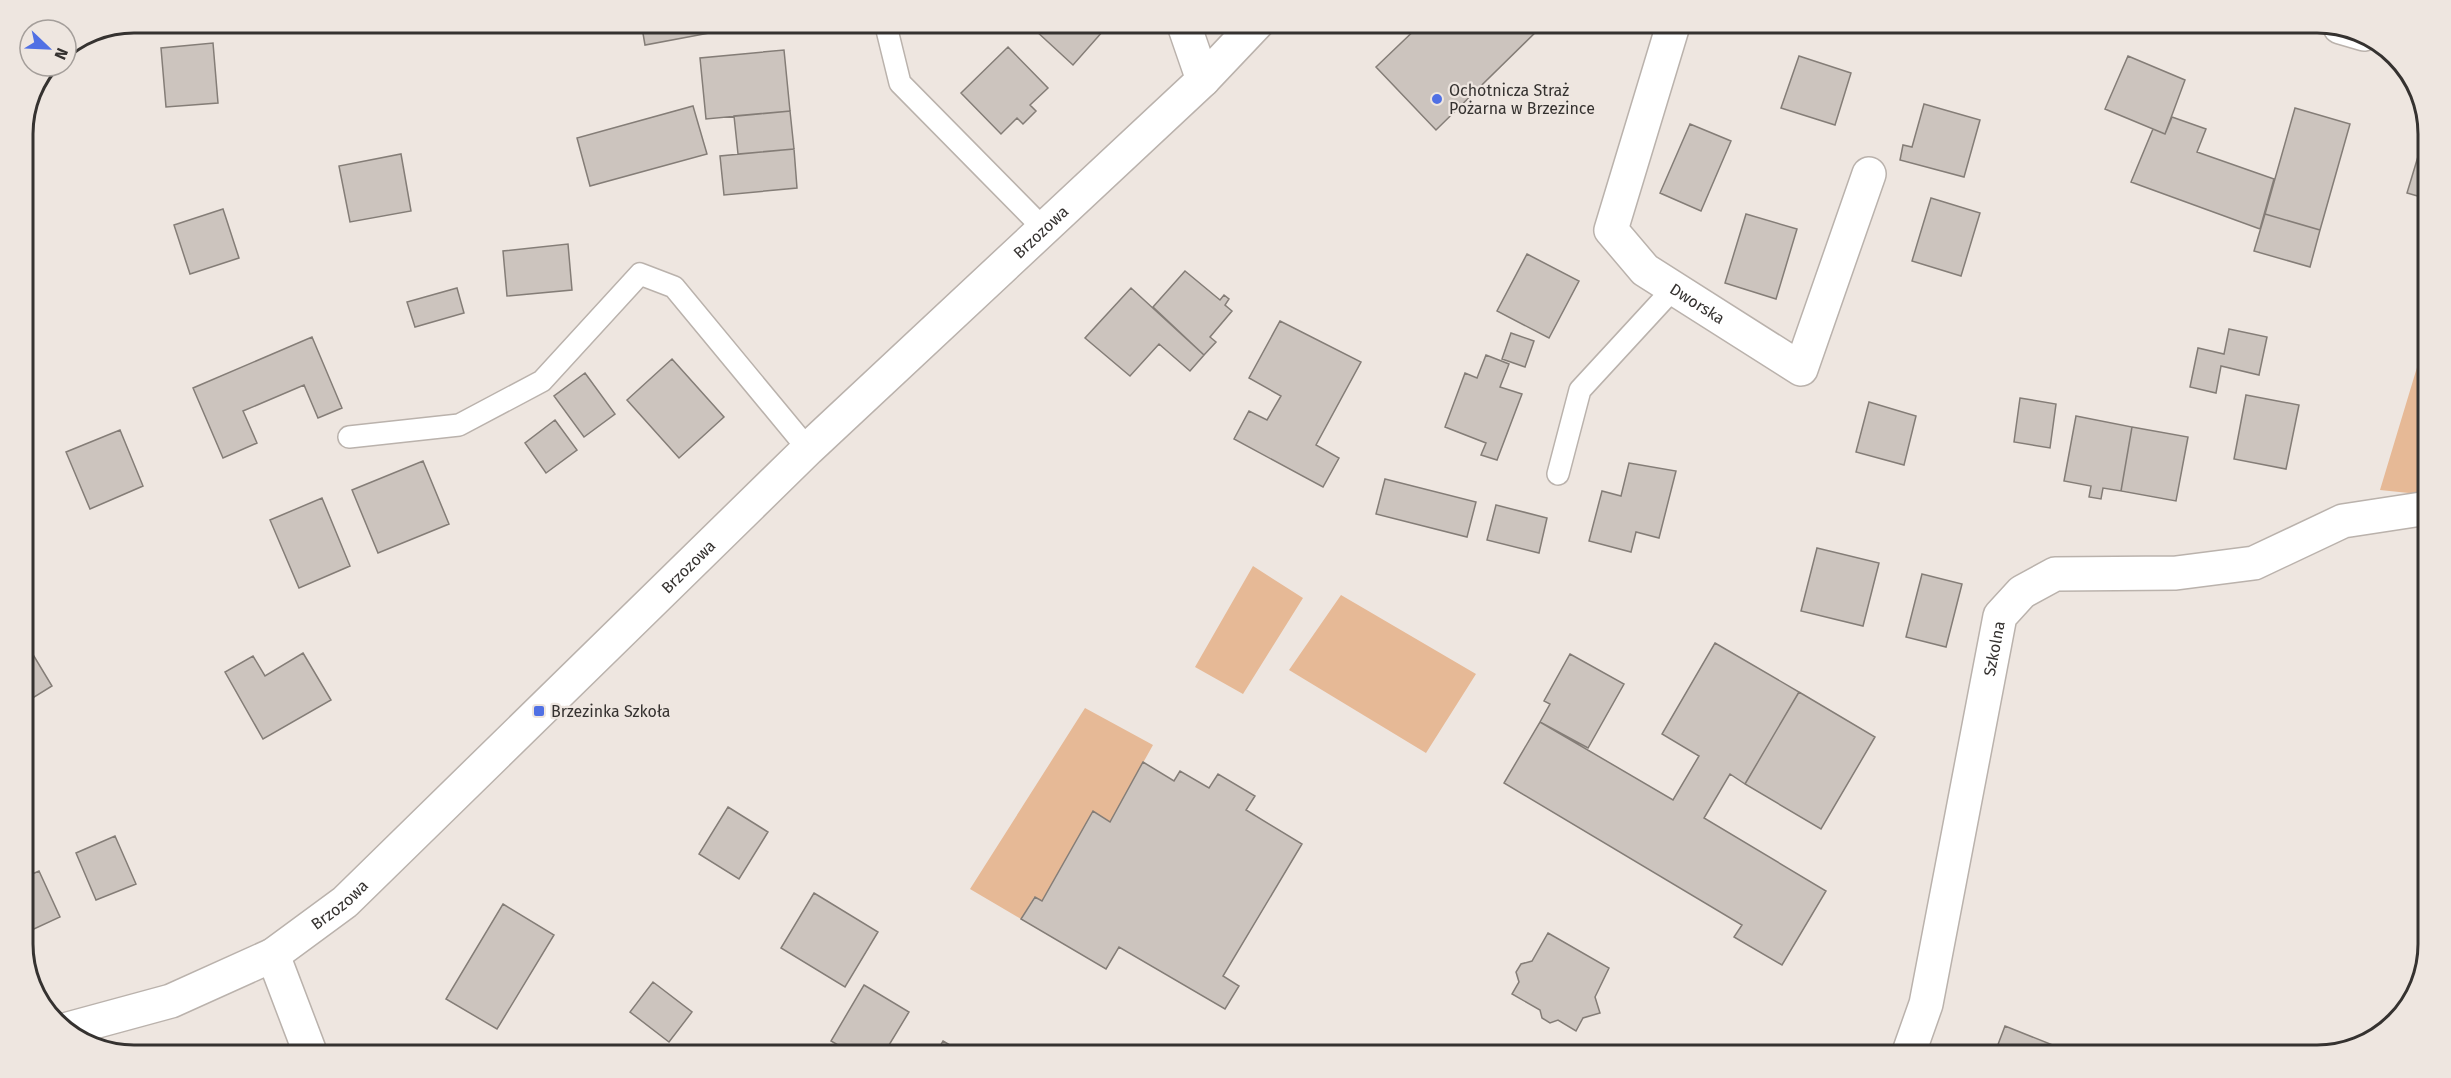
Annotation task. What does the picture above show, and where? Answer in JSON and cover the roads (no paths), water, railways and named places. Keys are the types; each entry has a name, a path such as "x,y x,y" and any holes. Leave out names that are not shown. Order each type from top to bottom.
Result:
{"street":[{"path":"1187,33 1203,80"},
{"name":"Brzozowa","path":"77,1027 171,1001 273,955 345,902 808,449 1203,80 1248,33"},
{"name":"Dworska","path":"1671,33 1611,230 1645,270 1800,369 1869,174"},
{"name":"Szkolna","path":"1912,1045 1926,1004 2000,616 2022,592 2055,574 2176,573 2254,562 2343,521 2418,510"},
{"path":"273,955 307,1045"}],"lane":[{"path":"888,33 900,83 1043,228"},
{"path":"349,437 459,425 542,381 640,274 674,286 808,449"},
{"path":"1558,474 1580,390 1673,289"}],"place":[{"name":"Ochotnicza Straż Pożarna w Brzezince","path":"1437,99"},
{"name":"Brzezinka Szkoła","path":"539,711"}]}
